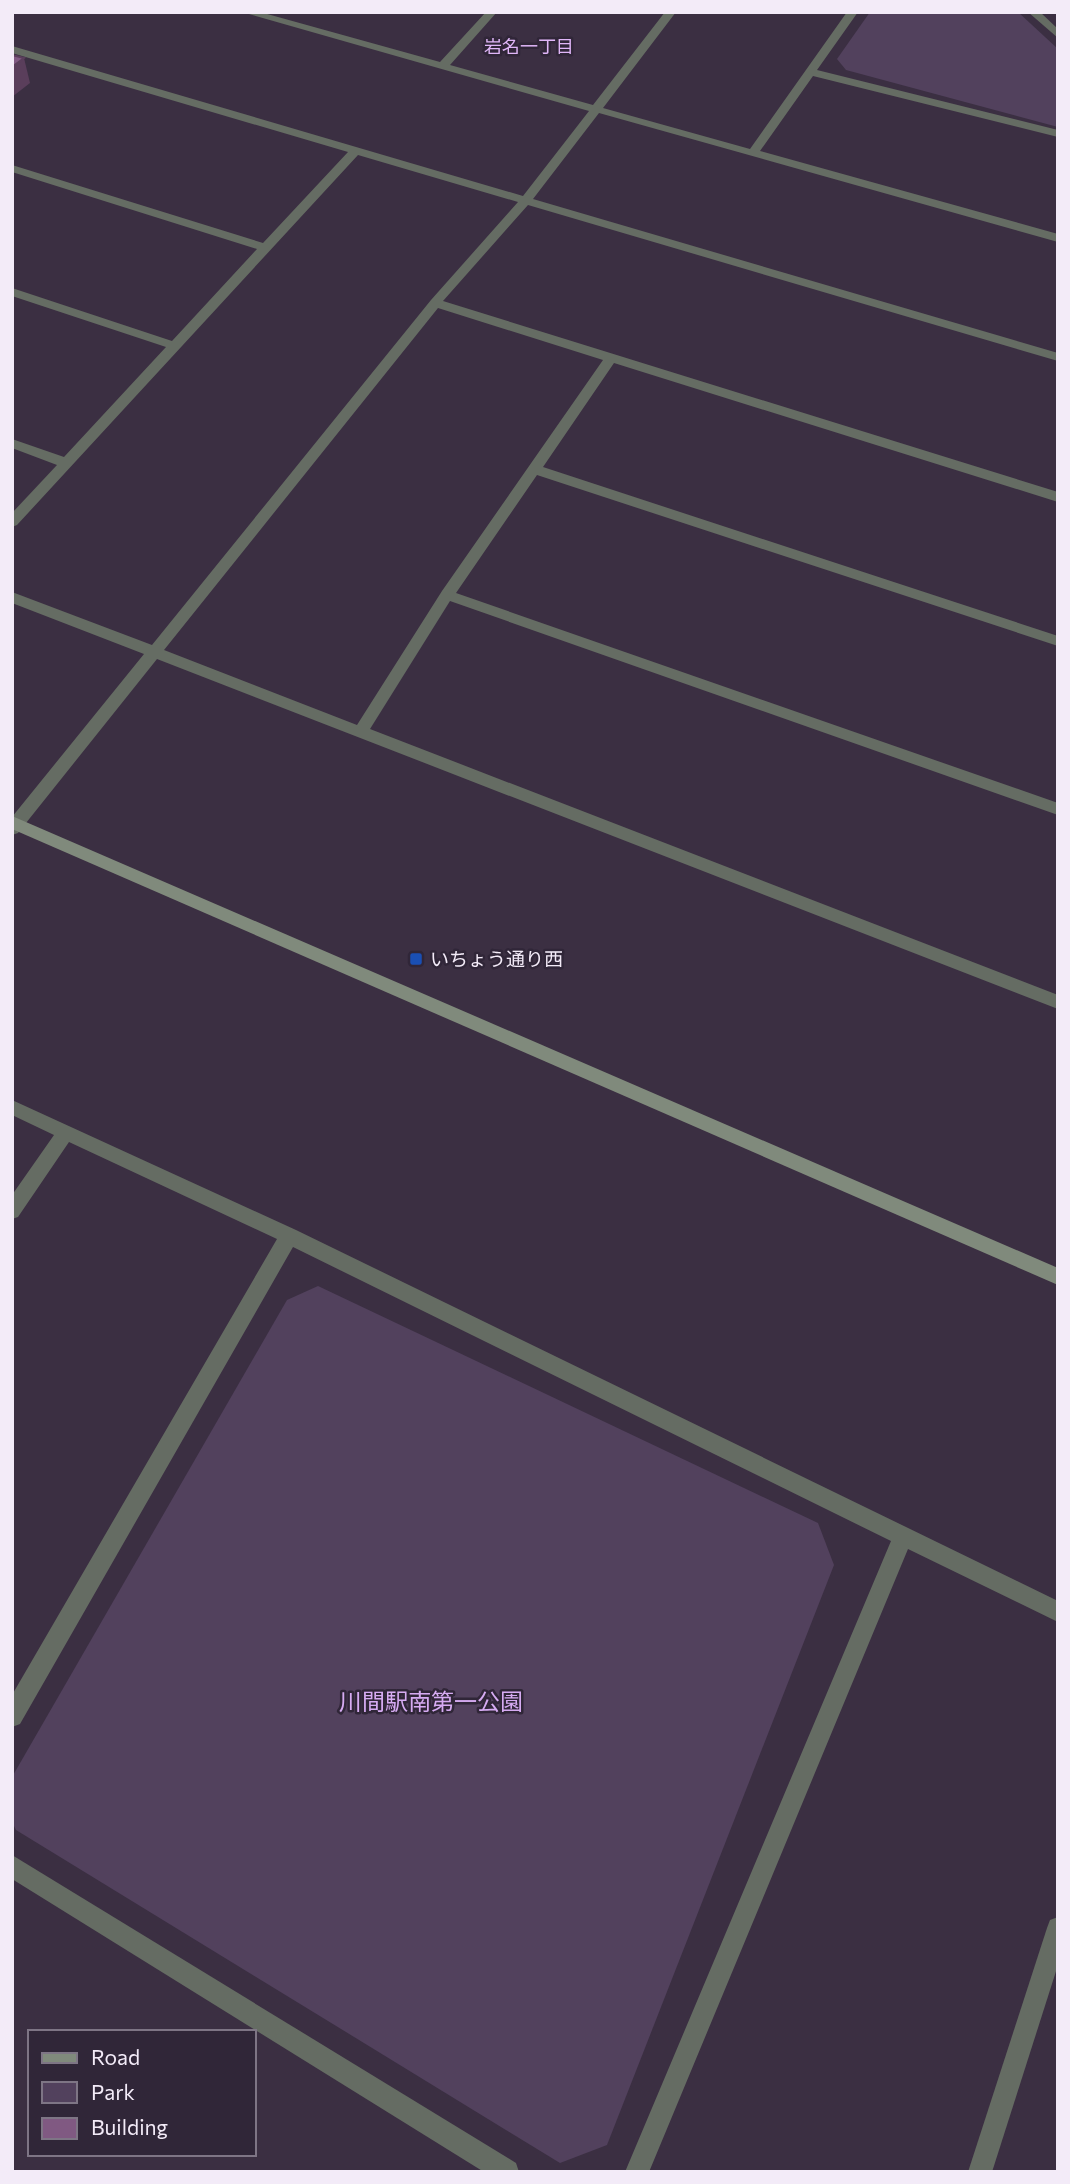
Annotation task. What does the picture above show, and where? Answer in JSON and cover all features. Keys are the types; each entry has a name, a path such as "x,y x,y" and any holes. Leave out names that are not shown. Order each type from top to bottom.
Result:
{"street":[{"path":"247,12 1058,238"},
{"path":"443,66 492,12"},
{"path":"671,12 526,200 435,303 14,825 1058,1277"},
{"path":"753,153 853,12"},
{"path":"1033,12 1058,35"},
{"path":"12,49 1058,357"},
{"path":"810,72 1058,134"},
{"path":"12,522 356,150"},
{"path":"12,168 266,248"},
{"path":"12,292 175,346"},
{"path":"435,303 1058,497"},
{"path":"361,731 447,595 611,358"},
{"path":"12,443 66,463"},
{"path":"534,469 1058,641"},
{"path":"447,595 1058,809"},
{"path":"12,597 1058,1002"},
{"path":"12,1107 289,1236 1058,1612"},
{"path":"12,1211 66,1132"},
{"path":"12,1716 289,1236"},
{"path":"637,2172 903,1536"},
{"path":"12,1866 508,2172"},
{"path":"981,2172 1058,1928"}],"green space":[{"path":"870,12 1018,12 1058,49 1058,127 846,70 837,59"},
{"name":"川間駅南第一公園","path":"318,1286 818,1523 834,1565 607,2145 560,2163 16,1830 12,1822 12,1777 287,1300"}],"building":[{"path":"12,55 24,58 12,67"}],"place":[{"name":"いちょう通り西","path":"416,959"}],"district":[{"name":"岩名一丁目","path":"529,47"}]}
